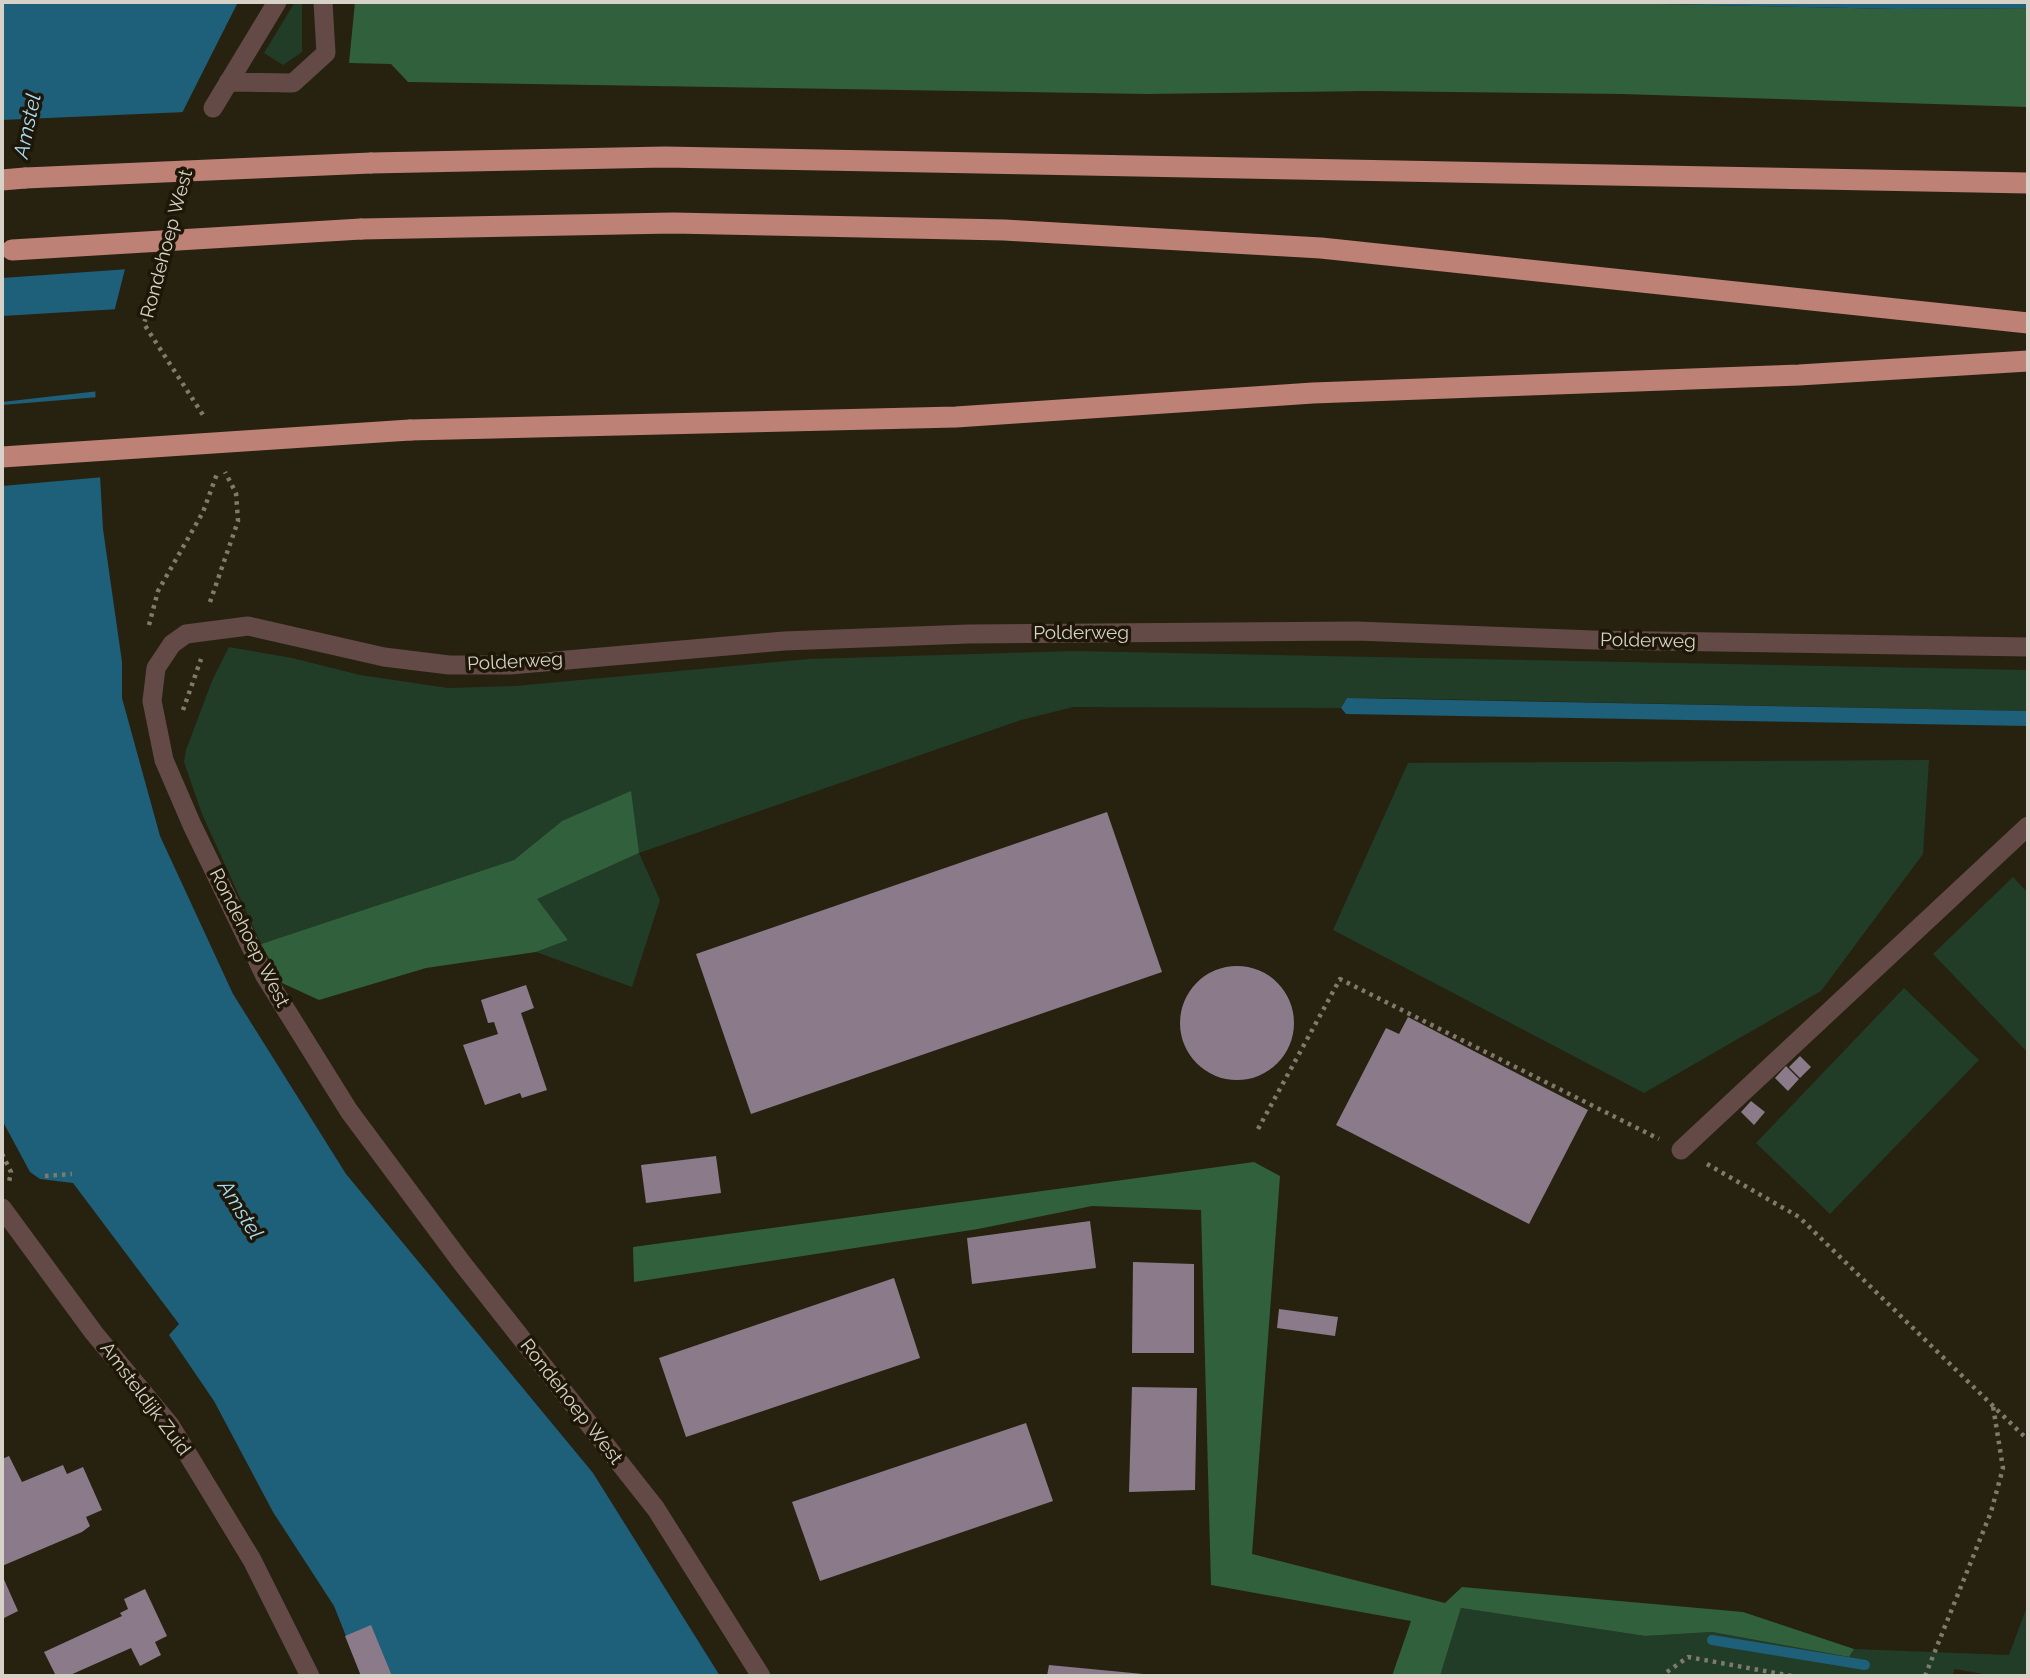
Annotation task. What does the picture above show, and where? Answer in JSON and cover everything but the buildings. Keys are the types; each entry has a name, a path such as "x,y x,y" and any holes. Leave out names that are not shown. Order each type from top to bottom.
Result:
{"highway":[{"path":"2,180 371,163 665,158 2028,183"},
{"path":"7,251 361,229 673,223 1004,230 1294,246 2028,323"},
{"path":"2,457 410,430 956,417 1313,393 1799,375 2028,361"}],"street":[{"path":"213,108 277,2"},
{"path":"228,82 293,83 326,52 323,2"},
{"name":"Polderweg","path":"156,668 172,644 186,634 248,626 384,657 449,665 510,665 784,641 982,634 1357,631 1593,640 2028,647"},
{"name":"Rondehoep West","path":"156,668 152,701 164,760 192,825 265,976 349,1111 461,1264 656,1509 761,1676"},
{"path":"1681,1150 2028,826"},
{"name":"Amsteldijk Zuid","path":"2,1210 94,1333 170,1425 251,1560 310,1676"}],"path":[{"name":"Rondehoep West","path":"162,261 144,324 186,385 208,425"},
{"path":"156,668 149,626 158,590 203,512 221,464"},
{"path":"1258,1129 1340,979 1681,1150 1799,1217 2028,1440"},
{"path":"45,1176 72,1174"},
{"path":"1925,1676 1991,1512 2003,1468 1993,1406"},
{"path":"1667,1672 1688,1657 1792,1676"}],"green space":[{"path":"295,2 302,2 302,52 283,65 264,53"},
{"path":"355,2 1568,2 1898,9 2028,8 2028,107 1622,94 1367,91 1147,94 408,82 391,64 349,63"},
{"path":"229,647 292,658 360,675 448,688 515,686 809,659 1074,651 2028,670 2028,711 1381,698 1347,698 1341,708 1073,707 1021,720 639,853 562,821 514,860 261,944 202,814 184,762 212,681"},
{"path":"1929,760 1923,854 1821,991 1644,1093 1333,930 1408,763"},
{"path":"631,791 639,853 537,899 568,940 536,952 426,968 319,1000 282,983 261,944 514,860 562,821"},
{"path":"639,853 660,900 632,987 536,952 568,940 536,899"},
{"path":"2013,877 2028,893 2028,1053 1933,954"},
{"path":"1904,988 1979,1060 1830,1214 1756,1143"},
{"path":"1254,1162 1280,1176 1252,1554 1445,1603 1462,1587 1743,1612 1854,1649 1849,1657 1712,1632 1645,1636 1461,1608 1440,1676 1392,1676 1411,1621 1211,1585 1201,1210 1092,1206 978,1229 634,1282 633,1247"},
{"path":"2028,1604 2028,1676 1994,1676 1955,1669 1952,1676 1440,1676 1461,1608 1645,1636 1712,1632 1849,1657 1854,1649 2009,1655"}],"water":[{"name":"Amstel","path":"2,2 238,2 177,123 156,147 95,387 103,529 122,662 122,698 160,836 233,994 346,1174 593,1473 720,1676 362,1676 334,1606 273,1512 214,1401 169,1335 179,1324 73,1183 40,1179 30,1172 2,1120"},
{"path":"1568,2 2028,2 2028,8 1898,9"},
{"path":"1347,698 2028,711 2028,726 1346,714 1341,708"}],"pier":[{"path":"186,112 159,149 129,269 2,278 2,120"},
{"path":"119,309 99,391 2,402 2,316"},
{"path":"99,397 104,477 2,486 2,405"}],"waterway":[{"path":"1712,1640 1865,1665"}]}
